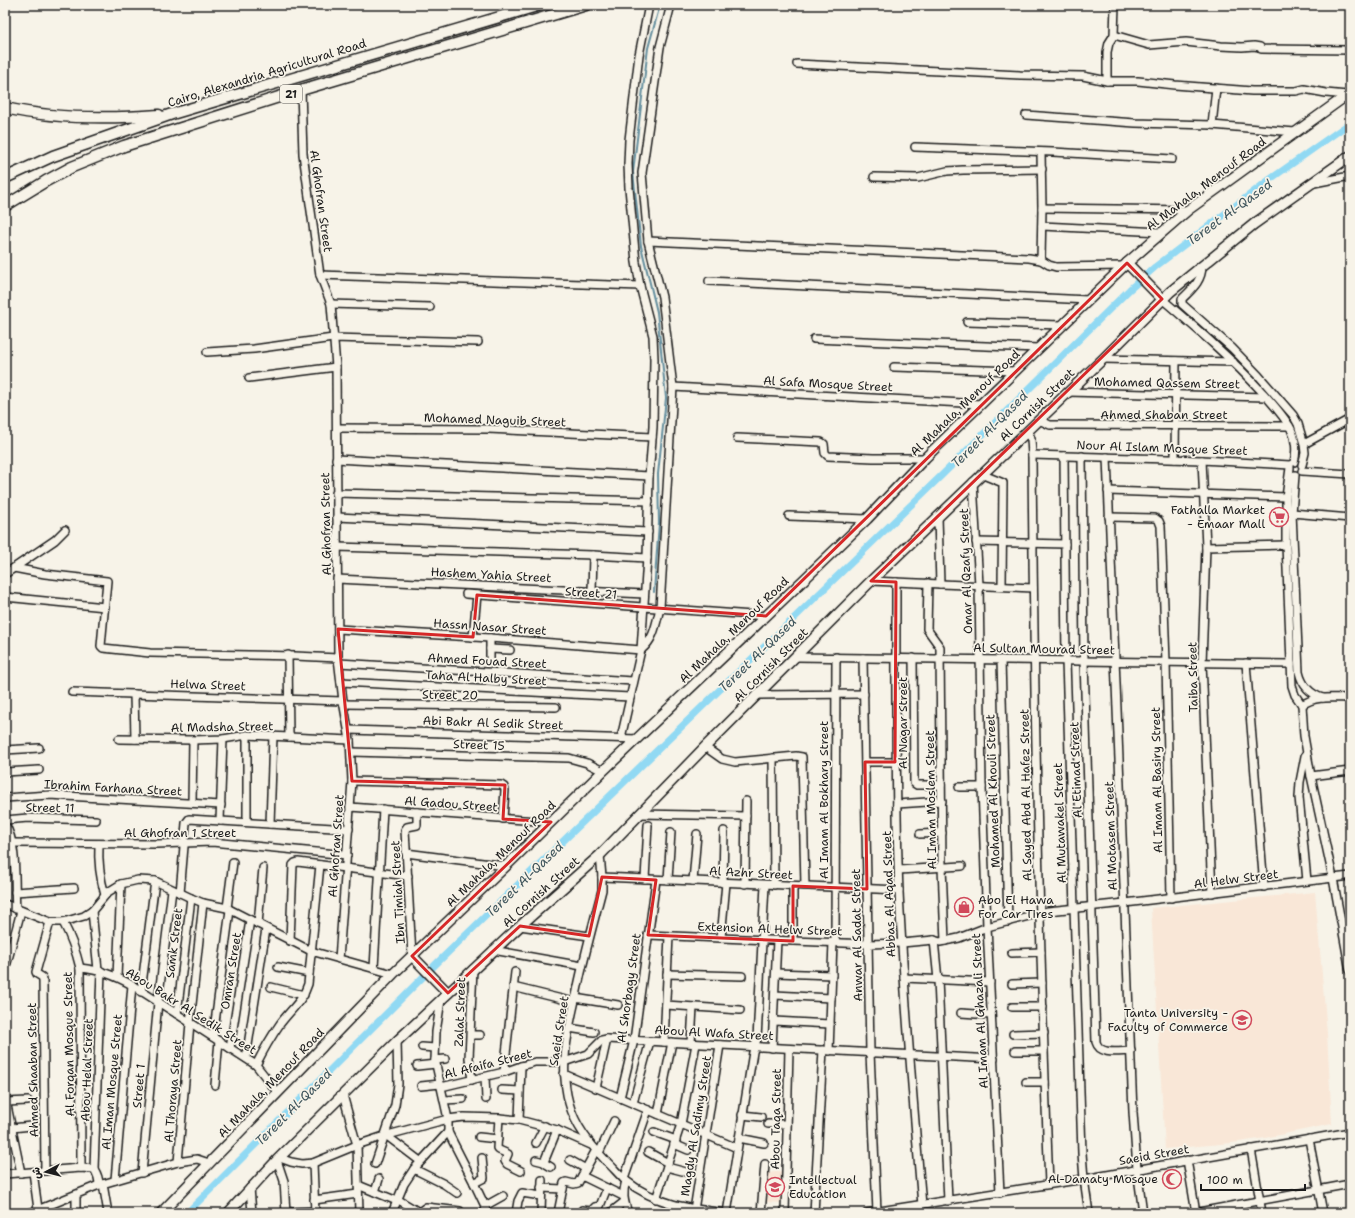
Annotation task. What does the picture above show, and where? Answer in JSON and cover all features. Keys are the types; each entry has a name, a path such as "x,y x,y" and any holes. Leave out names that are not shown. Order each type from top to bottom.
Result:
{"highway":[{"name":"Cairo, Alexandria Agricultural Road","path":"5,178 53,156 172,114 540,5"},
{"name":"21","path":"5,206 46,181 98,156 124,146 301,90 586,5"},
{"path":"5,108 65,116 119,118 172,114"}],"main road":[{"name":"Al Mahala, Menouf Road","path":"160,1213 393,974 414,958 550,822 866,519 925,458 1125,264 1188,210 1348,94"},
{"name":"Al Cornish Street","path":"228,1213 250,1188 397,1041 493,950 600,855 705,747 871,581 1068,392 1162,299 1254,224 1350,156"},
{"path":"1125,264 1162,299"},
{"path":"414,958 448,993"}],"street":[{"path":"621,738 641,650 647,558 649,476 652,437 654,359 653,336 640,286 633,237 628,164 629,140 639,54 649,5"},
{"path":"641,650 650,642 660,608 673,387 662,297 648,241 642,166 660,47 671,5"},
{"path":"1107,81 1107,52 1109,43 1114,36 1115,5"},
{"path":"1114,36 1149,45 1186,42 1220,46 1254,46 1260,47 1261,49 1350,50"},
{"path":"797,64 1020,75 1083,76 1107,81 1138,80 1216,88 1267,91 1296,91 1304,89 1326,93 1348,94"},
{"path":"1212,125 1216,88"},
{"name":"Al Ghofran Street","path":"301,90 303,154 320,275 331,304 336,367 338,661 343,703 352,752 349,829 339,959"},
{"path":"1026,115 1135,124 1212,125 1295,132"},
{"path":"915,147 1172,158"},
{"path":"1041,260 1042,152"},
{"path":"874,177 918,178 947,171 963,170 1042,170"},
{"path":"1308,185 1350,176"},
{"path":"1042,208 1188,210"},
{"path":"1042,226 1161,232"},
{"path":"648,241 1021,258 1041,260 1049,265 1060,267 1125,264"},
{"path":"1202,266 1200,280 1182,299 1182,304 1232,348 1293,415 1298,424 1304,444 1305,457 1299,474 1295,475"},
{"path":"320,275 640,286"},
{"path":"709,281 1088,300"},
{"path":"1162,299 1198,329 1233,362 1266,397 1289,426 1294,439 1296,447 1291,465 1286,497 1286,545 1291,664 1294,691 1302,705 1302,720 1306,751 1347,941 1350,971"},
{"path":"331,304 430,307"},
{"path":"967,322 1061,325"},
{"path":"207,352 254,349 334,338 478,342"},
{"path":"814,339 1038,348"},
{"path":"1102,359 1233,362"},
{"path":"1175,459 1176,361"},
{"path":"249,378 336,367"},
{"path":"894,367 1015,371"},
{"name":"Al Safa Mosque Street","path":"673,387 981,404"},
{"name":"Mohamed Qassem Street","path":"1068,392 1266,397"},
{"path":"1304,444 1350,418"},
{"name":"Ahmed Shaban Street","path":"1039,420 1050,425 1289,426"},
{"name":"Mohamed Naguib Street","path":"337,428 488,429 652,437"},
{"name":"Al Sayed Abd Al Hafez Street","path":"1028,430 1032,454 1034,660 1040,913 1045,1082 1050,1184"},
{"path":"737,438 821,442 824,444 825,453 828,456 925,458"},
{"name":"Nour Al Islam Mosque Street","path":"1032,454 1202,460 1291,465"},
{"name":"Al Mutawakel Street","path":"1064,456 1066,660 1074,908 1082,1146 1084,1179 1089,1213"},
{"name":"Al Etimad Street","path":"1082,456 1084,661 1097,1044 1100,1049 1104,1051 1131,1051"},
{"name":"Al Motasem Street","path":"1107,457 1133,1112 1137,1169 1143,1213"},
{"path":"336,459 649,476"},
{"name":"Taiba Street","path":"1202,460 1206,548 1202,663 1212,893"},
{"path":"1291,465 1299,462 1302,468"},
{"path":"1291,465 1291,472 1295,475 1292,513 1299,672 1303,684 1312,693 1323,698"},
{"path":"1302,468 1350,474"},
{"path":"981,474 1003,483 1002,586"},
{"name":"Omar Al Qzafy Street","path":"973,482 979,585 980,659"},
{"path":"1108,491 1286,497"},
{"path":"336,493 649,501"},
{"path":"1292,513 1350,518"},
{"path":"789,516 866,519"},
{"path":"938,516 940,584"},
{"path":"337,517 648,532"},
{"name":"Al Imam Al Basiry Street","path":"1109,517 1152,518 1159,521 1162,528 1171,898"},
{"path":"5,574 55,540 65,530"},
{"path":"976,542 1065,544"},
{"path":"1206,548 1286,545"},
{"path":"337,547 647,558"},
{"path":"592,591 593,555"},
{"path":"5,597 105,607 107,581 45,574 14,568"},
{"name":"Hashem Yahia Street","path":"337,579 644,594"},
{"path":"871,581 1033,588"},
{"name":"Abbas Al Aqad Street","path":"896,582 895,762 899,890 904,978 922,1205"},
{"name":"Al Imam Moslem Street","path":"928,583 927,629 940,647 942,867 945,941"},
{"name":"Street 21","path":"466,594 766,616"},
{"path":"473,637 477,595"},
{"name":"Ahmed Fouad Street","path":"105,607 101,646 103,648 150,653 288,656 338,661 633,681"},
{"name":"Hassn Nasar Street","path":"338,629 490,638 641,650"},
{"path":"490,638 490,659"},
{"path":"490,649 510,650"},
{"path":"288,656 289,737"},
{"name":"Al Sultan Mourad Street","path":"796,657 1291,664"},
{"name":"Al Imam Al Bokhary Street","path":"814,1213 826,1051 830,1024 834,942 836,657"},
{"name":"Anwar Al Sadat Street","path":"863,658 870,1053 877,1212"},
{"name":"Al Nagar Street","path":"913,658 914,783 917,785 942,785"},
{"name":"Al Imam Al Ghazali Street","path":"980,659 982,787 987,927 1000,1193"},
{"name":"Mohamed Al Khouli Street","path":"1001,660 1008,922"},
{"path":"1246,663 1264,886"},
{"name":"Taha Al Halby Street","path":"341,682 630,697"},
{"path":"1294,691 1303,684"},
{"name":"Helwa Street","path":"72,692 289,699 343,703"},
{"path":"134,694 135,739"},
{"path":"758,695 864,694"},
{"path":"1302,705 1314,699 1350,698"},
{"name":"Street 20","path":"343,703 556,707"},
{"name":"Abi Bakr Al Sedik Street","path":"349,730 637,739"},
{"path":"247,735 247,822"},
{"name":"Al Madsha Street","path":"119,739 193,740 223,739 247,735 350,740"},
{"path":"270,824 273,736"},
{"path":"220,821 223,739"},
{"path":"192,803 193,740"},
{"path":"705,747 722,759 735,762 798,756 802,757 805,886"},
{"path":"5,750 39,748"},
{"path":"1306,751 1300,782 1299,797 1306,881"},
{"name":"Street 15","path":"352,752 569,758 587,763 603,771"},
{"path":"773,758 774,885"},
{"path":"865,762 895,762"},
{"path":"5,772 39,770"},
{"path":"1311,776 1350,771"},
{"path":"352,781 501,785 505,790 503,819"},
{"path":"959,787 982,787"},
{"name":"Ibrahim Farhana Street","path":"5,798 49,795 221,805"},
{"path":"745,884 746,801"},
{"path":"897,804 942,801"},
{"name":"Al Gadou Street","path":"350,807 550,822"},
{"path":"374,968 383,809"},
{"name":"Ibn Timiah Street","path":"414,958 405,828 417,825 417,812"},
{"path":"640,814 746,816"},
{"name":"Street 11","path":"5,820 28,818 96,820"},
{"path":"180,893 186,822 191,819 349,829"},
{"path":"5,824 10,840 15,892 19,910 7,963"},
{"path":"645,879 648,825"},
{"path":"721,938 724,883 724,831"},
{"path":"668,880 672,832"},
{"path":"920,834 942,833"},
{"path":"693,881 697,834"},
{"name":"Al Ghofran 1 Street","path":"10,840 99,844 225,843 347,855"},
{"path":"99,844 98,862 100,879 105,895"},
{"path":"406,853 506,866"},
{"name":"Saeid Street","path":"600,855 602,890 582,966 575,1000 575,1015 569,1028 564,1062 564,1074 569,1104 575,1119 596,1150 625,1180 640,1191 684,1210 727,1213"},
{"path":"213,1037 229,909 233,862"},
{"path":"290,941 293,866 295,863 298,862 408,876"},
{"path":"256,1065 269,1040 304,995 308,984 320,865"},
{"path":"899,870 962,866"},
{"path":"258,924 263,868"},
{"name":"Al Helw Street","path":"1125,903 1350,876"},
{"name":"Al Azhr Street","path":"602,877 899,890"},
{"path":"5,904 50,922 62,922 84,916 92,911 105,895 121,884 138,880 155,881 203,903 229,909 311,951 393,974"},
{"name":"Al Shorbagy Street","path":"620,1098 634,1040 656,880"},
{"path":"141,992 155,881"},
{"path":"117,977 121,884"},
{"path":"727,1213 742,1114 757,1039 766,885"},
{"path":"792,941 793,886"},
{"path":"15,892 74,888"},
{"name":"Street 1","path":"142,1173 158,1002 172,890"},
{"name":"Samk Street","path":"177,1014 191,898"},
{"name":"Al Thoraya Street","path":"178,1162 190,1023 203,903"},
{"name":"Extension Al Helw Street","path":"648,935 868,944 934,940 945,941 974,933 987,927 1040,913 1125,903"},
{"name":"Abou Helal Street","path":"92,911 100,971 94,1169 101,1184 108,1213"},
{"name":"Omran Street","path":"230,1048 250,920"},
{"name":"Ahmed Shaaban Street","path":"45,1171 43,980 42,977 36,972 50,922"},
{"name":"Al Forqan Mosque Street","path":"62,922 72,942 80,968 81,1168"},
{"path":"520,926 589,936"},
{"path":"246,1058 266,929"},
{"path":"664,1042 669,936"},
{"path":"772,1048 777,940"},
{"path":"934,940 938,980 948,1201"},
{"path":"493,950 582,966"},
{"path":"1012,953 1041,952"},
{"path":"278,967 310,973"},
{"name":"Abou Bakr Al Sedik Street","path":"80,968 100,971 117,977 132,985 256,1065 278,1093"},
{"name":"Zalat Street","path":"472,1080 469,1058 473,969"},
{"path":"504,1072 514,972"},
{"path":"776,973 832,975"},
{"path":"667,974 742,976"},
{"path":"904,978 990,982"},
{"path":"1012,984 1042,983"},
{"name":"Al Iman Mosque Street","path":"115,1180 132,985"},
{"path":"271,987 304,995"},
{"path":"513,987 575,1000 618,1005"},
{"path":"775,995 831,998"},
{"path":"441,1000 435,1048 440,1085 448,1119 448,1132 474,1183 485,1210 503,1196"},
{"path":"666,1005 740,1010"},
{"path":"656,1199 681,1124 694,1043 693,1007"},
{"path":"1012,1007 1043,1007"},
{"path":"961,1013 991,1015"},
{"path":"774,1021 830,1024"},
{"path":"569,1028 594,1032"},
{"path":"1014,1034 1044,1033"},
{"path":"471,1035 480,1035"},
{"path":"564,1062 588,1054 602,1040 607,1039 596,1088"},
{"name":"Abou Al Wafa Street","path":"607,1039 994,1059"},
{"path":"375,1164 386,1136 397,1094 397,1041"},
{"path":"633,1103 650,1041"},
{"path":"215,1085 219,1042"},
{"path":"658,1114 672,1042"},
{"name":"Magdy Al Sadimy Street","path":"694,1210 720,1045"},
{"path":"422,1047 435,1048"},
{"name":"Abou Taqa Street","path":"785,1213 789,1048"},
{"path":"1015,1051 1044,1051"},
{"path":"417,1066 445,1060"},
{"name":"Al Afaifa Street","path":"421,1086 440,1085 472,1080 535,1062 564,1062"},
{"path":"519,1120 522,1066"},
{"path":"564,1074 737,1148"},
{"path":"485,1077 486,1099"},
{"path":"1026,1082 1045,1082"},
{"path":"502,1090 520,1091"},
{"path":"343,1096 358,1145 358,1194 360,1212"},
{"path":"21,1173 6,1099 28,1101"},
{"path":"444,1100 463,1099"},
{"path":"628,1213 624,1199 625,1180 648,1110"},
{"path":"742,1114 760,1117"},
{"path":"313,1163 315,1212 286,1212 284,1181 279,1159 302,1164 313,1163 358,1145 448,1119 482,1117 519,1120 557,1130 596,1150"},
{"path":"499,1118 498,1149 508,1154 506,1163 521,1171"},
{"path":"558,1213 564,1183 576,1184 614,1121"},
{"path":"768,1124 787,1124"},
{"path":"12,1128 31,1126"},
{"path":"536,1143 545,1126"},
{"path":"544,1162 557,1130"},
{"path":"392,1213 397,1200 414,1169 448,1132"},
{"path":"654,1132 688,1150"},
{"name":"Saeid Street","path":"867,1213 898,1211 922,1205 1084,1179 1350,1132"},
{"path":"386,1136 420,1161"},
{"path":"479,1137 498,1139"},
{"path":"739,1138 764,1143"},
{"path":"1309,1139 1323,1213"},
{"path":"1251,1149 1262,1213"},
{"path":"648,1152 667,1165 686,1172"},
{"path":"474,1183 484,1178 482,1158"},
{"path":"30,1213 38,1209 47,1209 101,1184 178,1162 197,1159 209,1163"},
{"path":"536,1160 544,1162 551,1167"},
{"path":"570,1160 584,1172 624,1199"},
{"path":"1187,1160 1195,1213 1350,1184"},
{"path":"761,1213 765,1164"},
{"path":"5,1174 81,1168 94,1169"},
{"path":"414,1169 444,1184 457,1193"},
{"path":"33,1172 38,1209"},
{"path":"374,1192 379,1179"},
{"path":"541,1213 542,1184 563,1189"},
{"path":"358,1185 397,1200 419,1212 426,1207 460,1211"},
{"path":"250,1188 252,1213"},
{"path":"580,1213 582,1210 591,1211 595,1207 600,1206 607,1188"},
{"path":"516,1213 518,1202 522,1193 541,1196"},
{"path":"314,1200 358,1194"},
{"path":"76,1195 76,1213"},
{"path":"610,1213 624,1199"}],"highlighted area":[{"path":"1127,263 1162,299 871,581 896,582 895,762 865,762 867,889 793,886 793,941 648,935 656,880 602,877 589,936 520,926 448,993 412,956 551,822 503,819 505,785 352,781 338,629 473,637 477,595 766,616"}],"shaded area":[{"name":"Tanta University - Faculty of Commerce","path":"1315,892 1327,1033 1332,1124 1265,1138 1232,1143 1165,1149 1151,908"},
{"name":"Intellectual Education","path":"783,1171 782,1203 766,1202 768,1173"}],"waterway":[{"path":"654,592 659,523 658,474 666,398 657,312 641,246 633,172 648,48 660,5"},
{"name":"Tereet Al-Qased","path":"187,1213 437,963 942,475 1130,289 1155,267 1269,180 1350,123"}],"place":[{"name":"Fathalla Market - Emaar Mall","path":"1279,517"},
{"name":"Abo El Hawa For Car Tires","path":"964,907"},
{"name":"Tanta University - Faculty of Commerce","path":"1242,1020"},
{"name":"Al-Damaty Mosque","path":"1172,1179"},
{"name":"Intellectual Education","path":"775,1187"}]}
